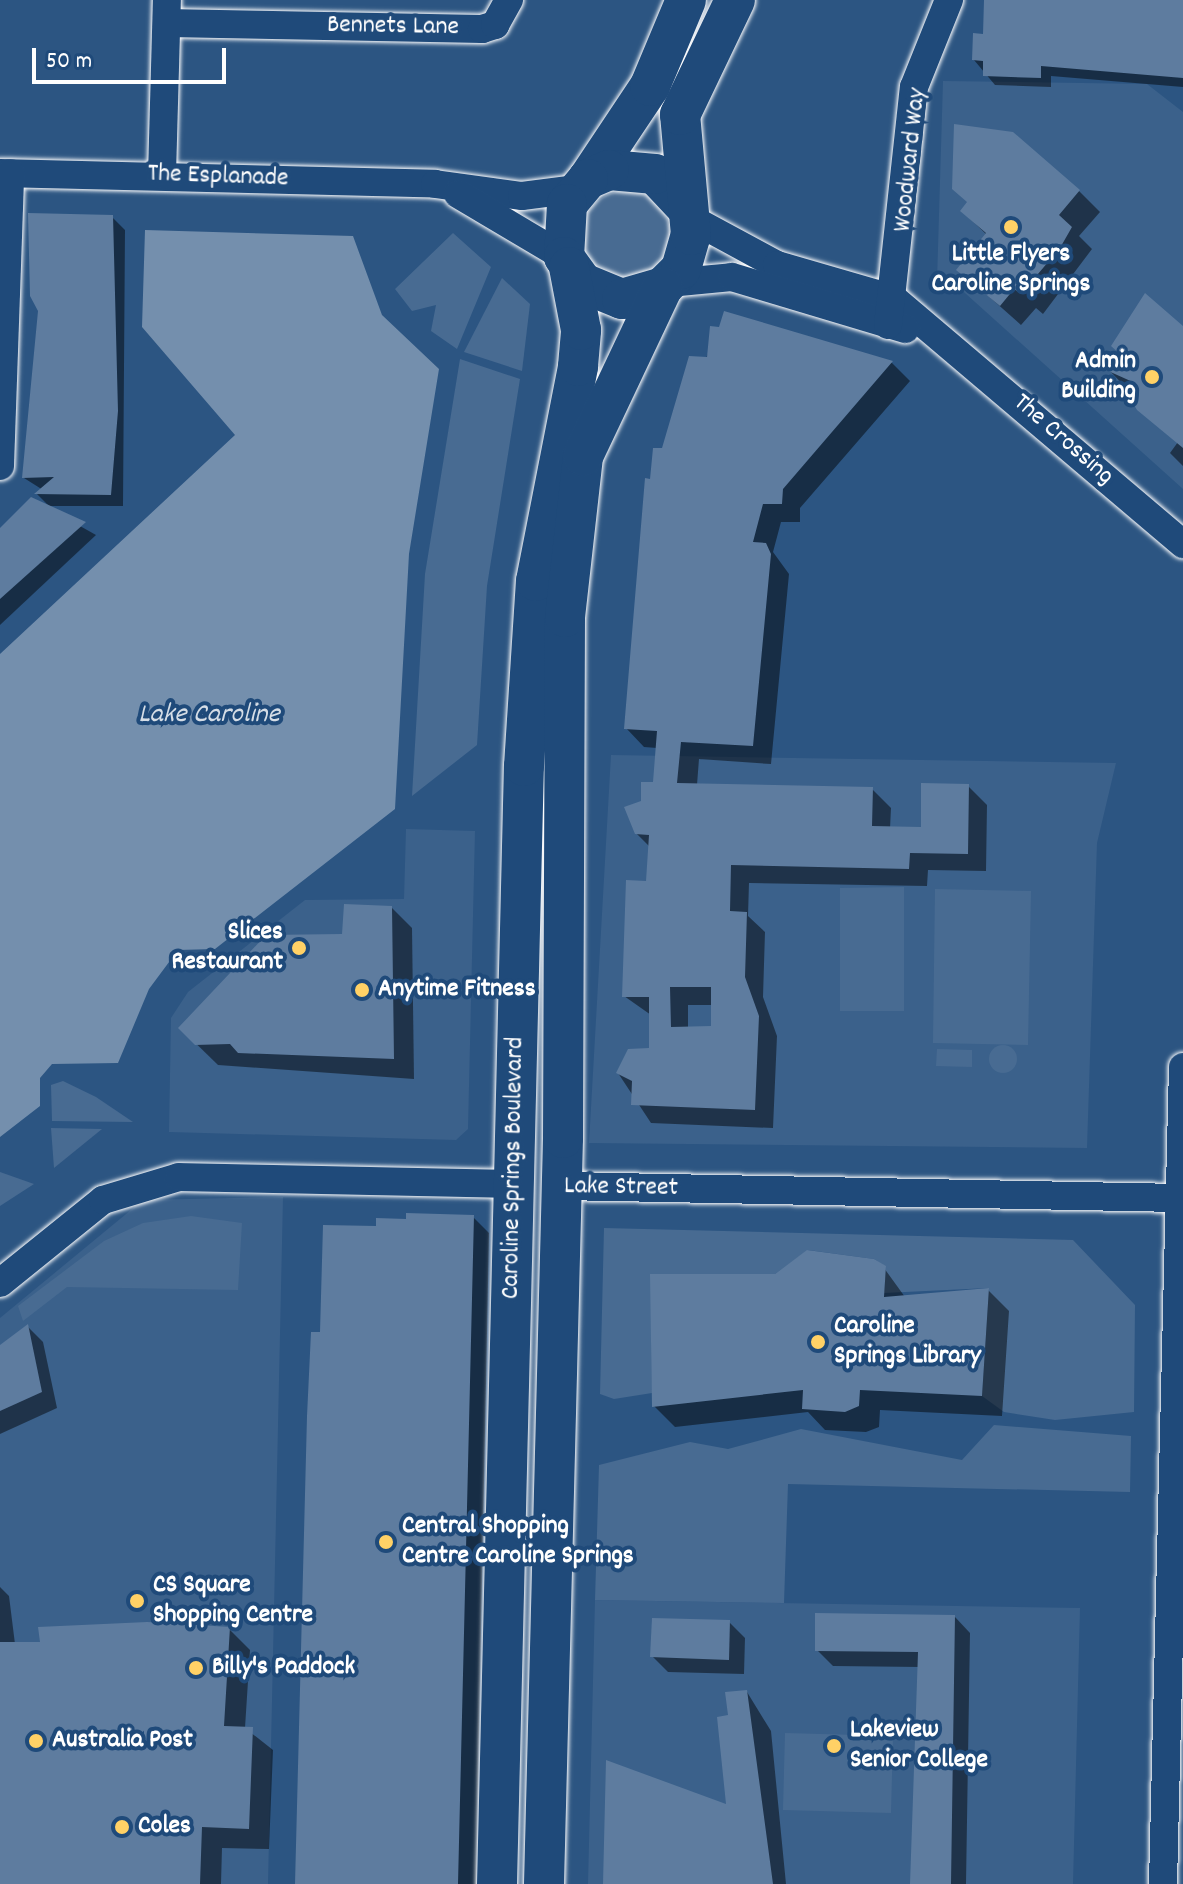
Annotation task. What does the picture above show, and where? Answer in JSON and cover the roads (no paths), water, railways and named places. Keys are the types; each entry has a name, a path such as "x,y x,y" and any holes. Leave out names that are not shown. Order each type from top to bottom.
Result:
{"main road":[{"path":"686,0 650,86 561,221 566,262 601,295 622,299 666,285 688,253 680,115 735,0"},
{"path":"583,184 632,168 664,181 688,212"},
{"name":"Caroline Springs Boulevard","path":"497,1884 512,1184 536,581 581,330 566,262"},
{"name":"Caroline Springs Boulevard","path":"544,1884 561,1186 565,617 583,456 666,285"},
{"name":"Lake Street","path":"512,1184 561,1186"}],"street":[{"name":"Bennets Lane","path":"167,11 482,29 495,25 509,0"},
{"name":"Woodward Way","path":"891,312 914,87 949,0"},
{"path":"162,175 167,11"},
{"path":"0,466 5,173"},
{"name":"The Esplanade","path":"5,173 435,184 522,196 583,184"},
{"name":"The Esplanade","path":"435,184 566,262"},
{"name":"The Crossing","path":"688,212 777,265 891,312 941,339 1183,544"},
{"name":"The Crossing","path":"666,285 732,277 891,312"},
{"path":"1163,1884 1183,1067"},
{"name":"Lake Street","path":"0,1283 103,1200 179,1177 512,1184"},
{"name":"Lake Street","path":"561,1186 1178,1198"}],"water":[{"name":"Lake Caroline","path":"145,230 353,236 382,315 439,369 409,554 395,809 215,949 178,950 149,989 118,1063 52,1064 40,1078 40,1106 0,1137 0,654 235,435 142,327"}],"place":[{"name":"Little Flyers Caroline Springs","path":"1011,227"},
{"name":"Admin Building","path":"1152,377"},
{"name":"Slices Restaurant","path":"299,948"},
{"name":"Anytime Fitness","path":"362,990"},
{"name":"Caroline Springs Library","path":"818,1342"},
{"name":"Central Shopping Centre Caroline Springs","path":"386,1542"},
{"name":"CS Square Shopping Centre","path":"137,1601"},
{"name":"Billy's Paddock","path":"196,1668"},
{"name":"Australia Post","path":"36,1741"},
{"name":"Lakeview Senior College","path":"834,1746"},
{"name":"Coles","path":"122,1827"}]}
